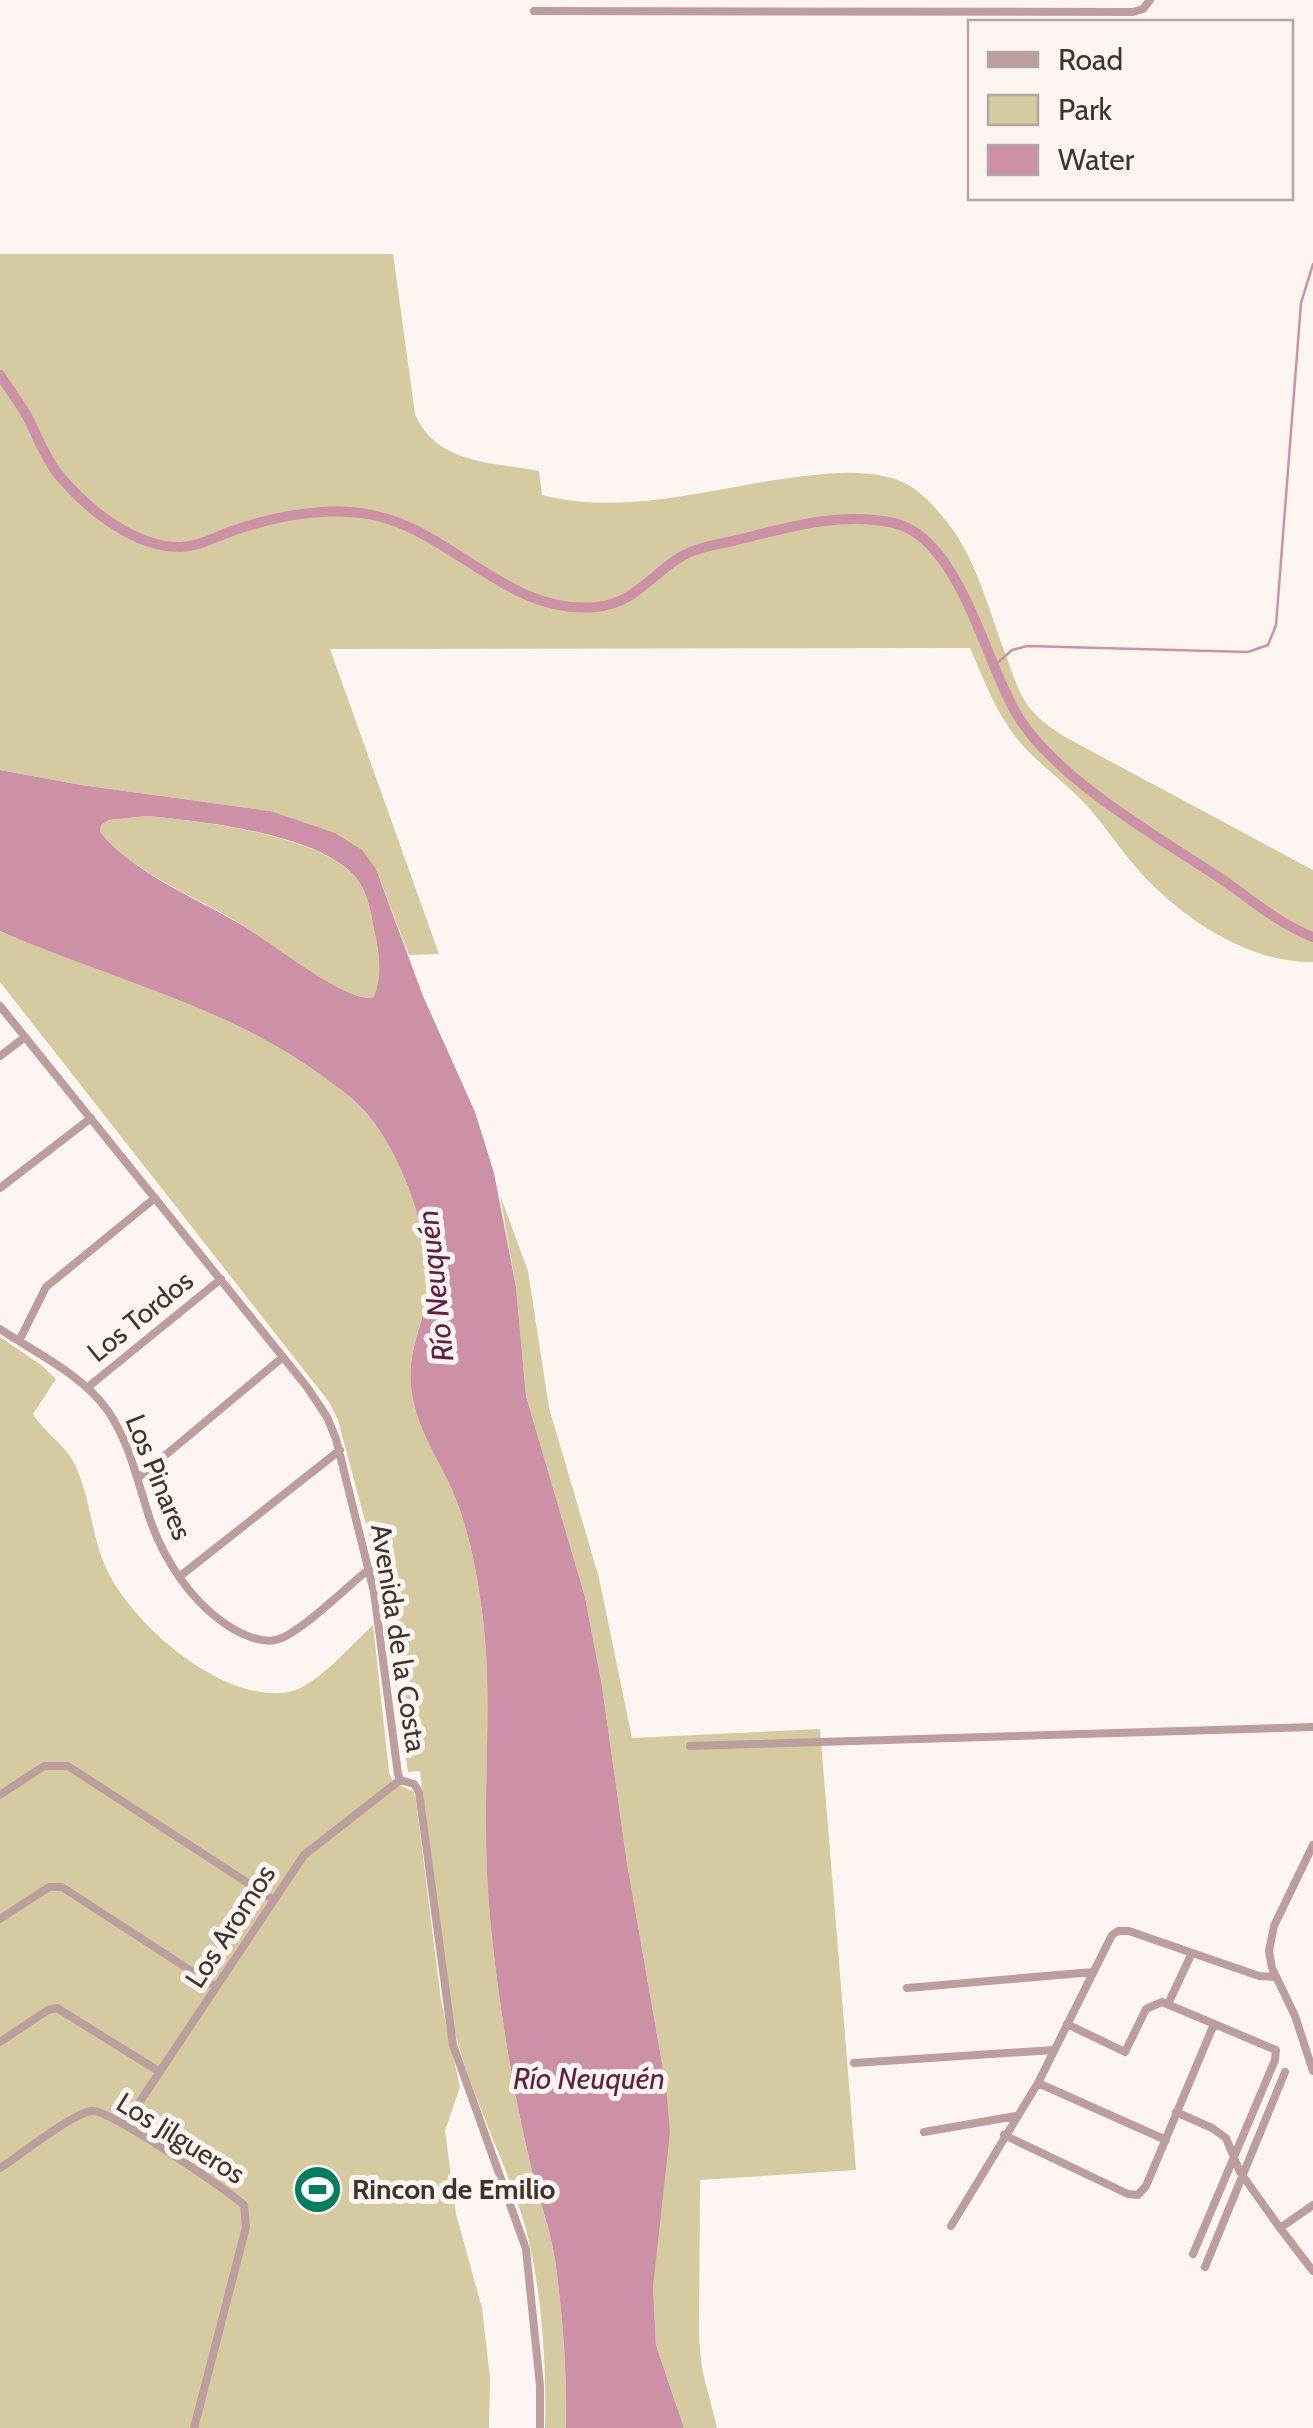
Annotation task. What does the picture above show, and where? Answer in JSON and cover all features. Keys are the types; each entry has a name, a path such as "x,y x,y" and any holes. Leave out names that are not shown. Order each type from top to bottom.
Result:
{"street":[{"path":"534,11 1133,12 1143,9 1150,0"},
{"name":"Avenida de la Costa","path":"0,1006 283,1357 321,1407 340,1450 369,1570 400,1780 414,1784 419,1792 456,2055 526,2248 540,2386 540,2428"},
{"path":"0,1056 25,1037"},
{"path":"0,1188 90,1118"},
{"path":"18,1341 46,1286 155,1198"},
{"name":"Los Tordos","path":"88,1388 220,1279"},
{"name":"Los Pinares","path":"0,1329 88,1388 118,1426 150,1521 179,1577 218,1618 239,1632 269,1641 289,1634 369,1570"},
{"path":"138,1478 283,1357"},
{"path":"179,1577 340,1450"},
{"path":"690,1746 1313,1727"},
{"path":"0,1794 44,1766 68,1766 274,1900"},
{"name":"Los Aromos","path":"125,2124 310,1848 400,1780"},
{"path":"1313,1845 1270,1943 1270,1960 1295,2016 1313,2071"},
{"path":"0,1920 50,1887 62,1887 216,1987"},
{"path":"951,2226 1038,2083 1112,1935 1129,1931 1258,1976 1276,1976"},
{"path":"1168,2004 1191,1954"},
{"path":"907,1988 1093,1972"},
{"path":"1067,2024 1125,2052 1146,2009 1153,2003 1168,2004 1276,2050 1193,2254"},
{"path":"0,2042 48,2010 62,2009 160,2072"},
{"path":"1004,2135 1128,2194 1138,2195 1146,2186 1214,2024"},
{"path":"854,2063 1054,2050"},
{"path":"1205,2267 1284,2072"},
{"path":"1038,2083 1166,2140"},
{"name":"Los Jilgueros","path":"0,2168 84,2112 105,2112 240,2202 246,2210 246,2227 194,2428"},
{"path":"1176,2112 1226,2138 1244,2177 1313,2271"},
{"path":"924,2132 1016,2116"},
{"path":"1280,2228 1313,2205"}],"green space":[{"path":"0,254 393,254 415,414 424,430 437,443 467,458 539,471 542,495 571,501 629,502 846,473 874,474 904,483 931,503 963,547 1017,685 1038,717 1065,737 1313,870 1313,962 1265,955 1241,946 1196,921 1157,889 1074,792 1020,743 995,704 970,648 330,649 439,954 409,955 376,869 270,811 0,770"},
{"path":"147,816 259,833 317,851 340,864 361,885 370,910 379,965 373,998 326,981 244,926 149,873 100,832 101,825 109,820"},
{"path":"0,931 166,995 285,1051 341,1090 369,1116 393,1153 412,1198 424,1246 427,1290 411,1365 412,1394 422,1429 461,1513 480,1596 487,1667 486,1854 492,1938 514,2088 555,2260 564,2344 566,2428 545,2428 541,2320 529,2239 454,2029 420,1771 408,1772 379,1573 338,1420 329,1402 0,982"},
{"path":"500,1195 528,1271 549,1408 599,1578 632,1738 820,1729 856,2170 700,2180 699,2338 702,2369 717,2428 684,2428 656,2345 653,2287 666,2086 585,1597 526,1396 516,1287"},
{"path":"0,1337 56,1379 33,1414 76,1467 102,1557 120,1592 137,1614 183,1656 236,1686 289,1692 311,1682 373,1625 389,1772 393,1782 414,1792 441,2000 460,2087 445,2131 456,2214 482,2308 490,2378 489,2428 0,2428"}],"water":[{"name":"Río Neuquén","path":"0,770 270,811 335,833 362,850 376,869 423,996 475,1112 494,1173 516,1287 526,1396 585,1597 666,2086 670,2132 653,2287 656,2345 684,2428 566,2428 564,2344 555,2260 514,2088 492,1938 486,1854 487,1694 482,1612 461,1513 414,1406 411,1365 425,1304 427,1268 412,1198 393,1153 353,1099 285,1051 166,995 0,931","holes":["147,816 259,832 317,851 340,864 361,885 370,910 379,964 373,998 343,990 240,924 166,884 130,860 100,832 101,825 109,820"]}],"waterway":[{"path":"995,665 1012,650 1027,646 1248,652 1268,645 1276,625 1301,303 1313,264"},
{"path":"0,375 53,467 69,487 112,524 163,546 195,545 253,524 291,516 351,512 414,529 539,600 596,607 631,595 679,558 705,547 833,520 894,523 917,534 937,553 969,607 1019,718 1059,764 1142,827 1277,919 1313,937"}],"place":[{"name":"Rincon de Emilio","path":"317,2189"}]}
